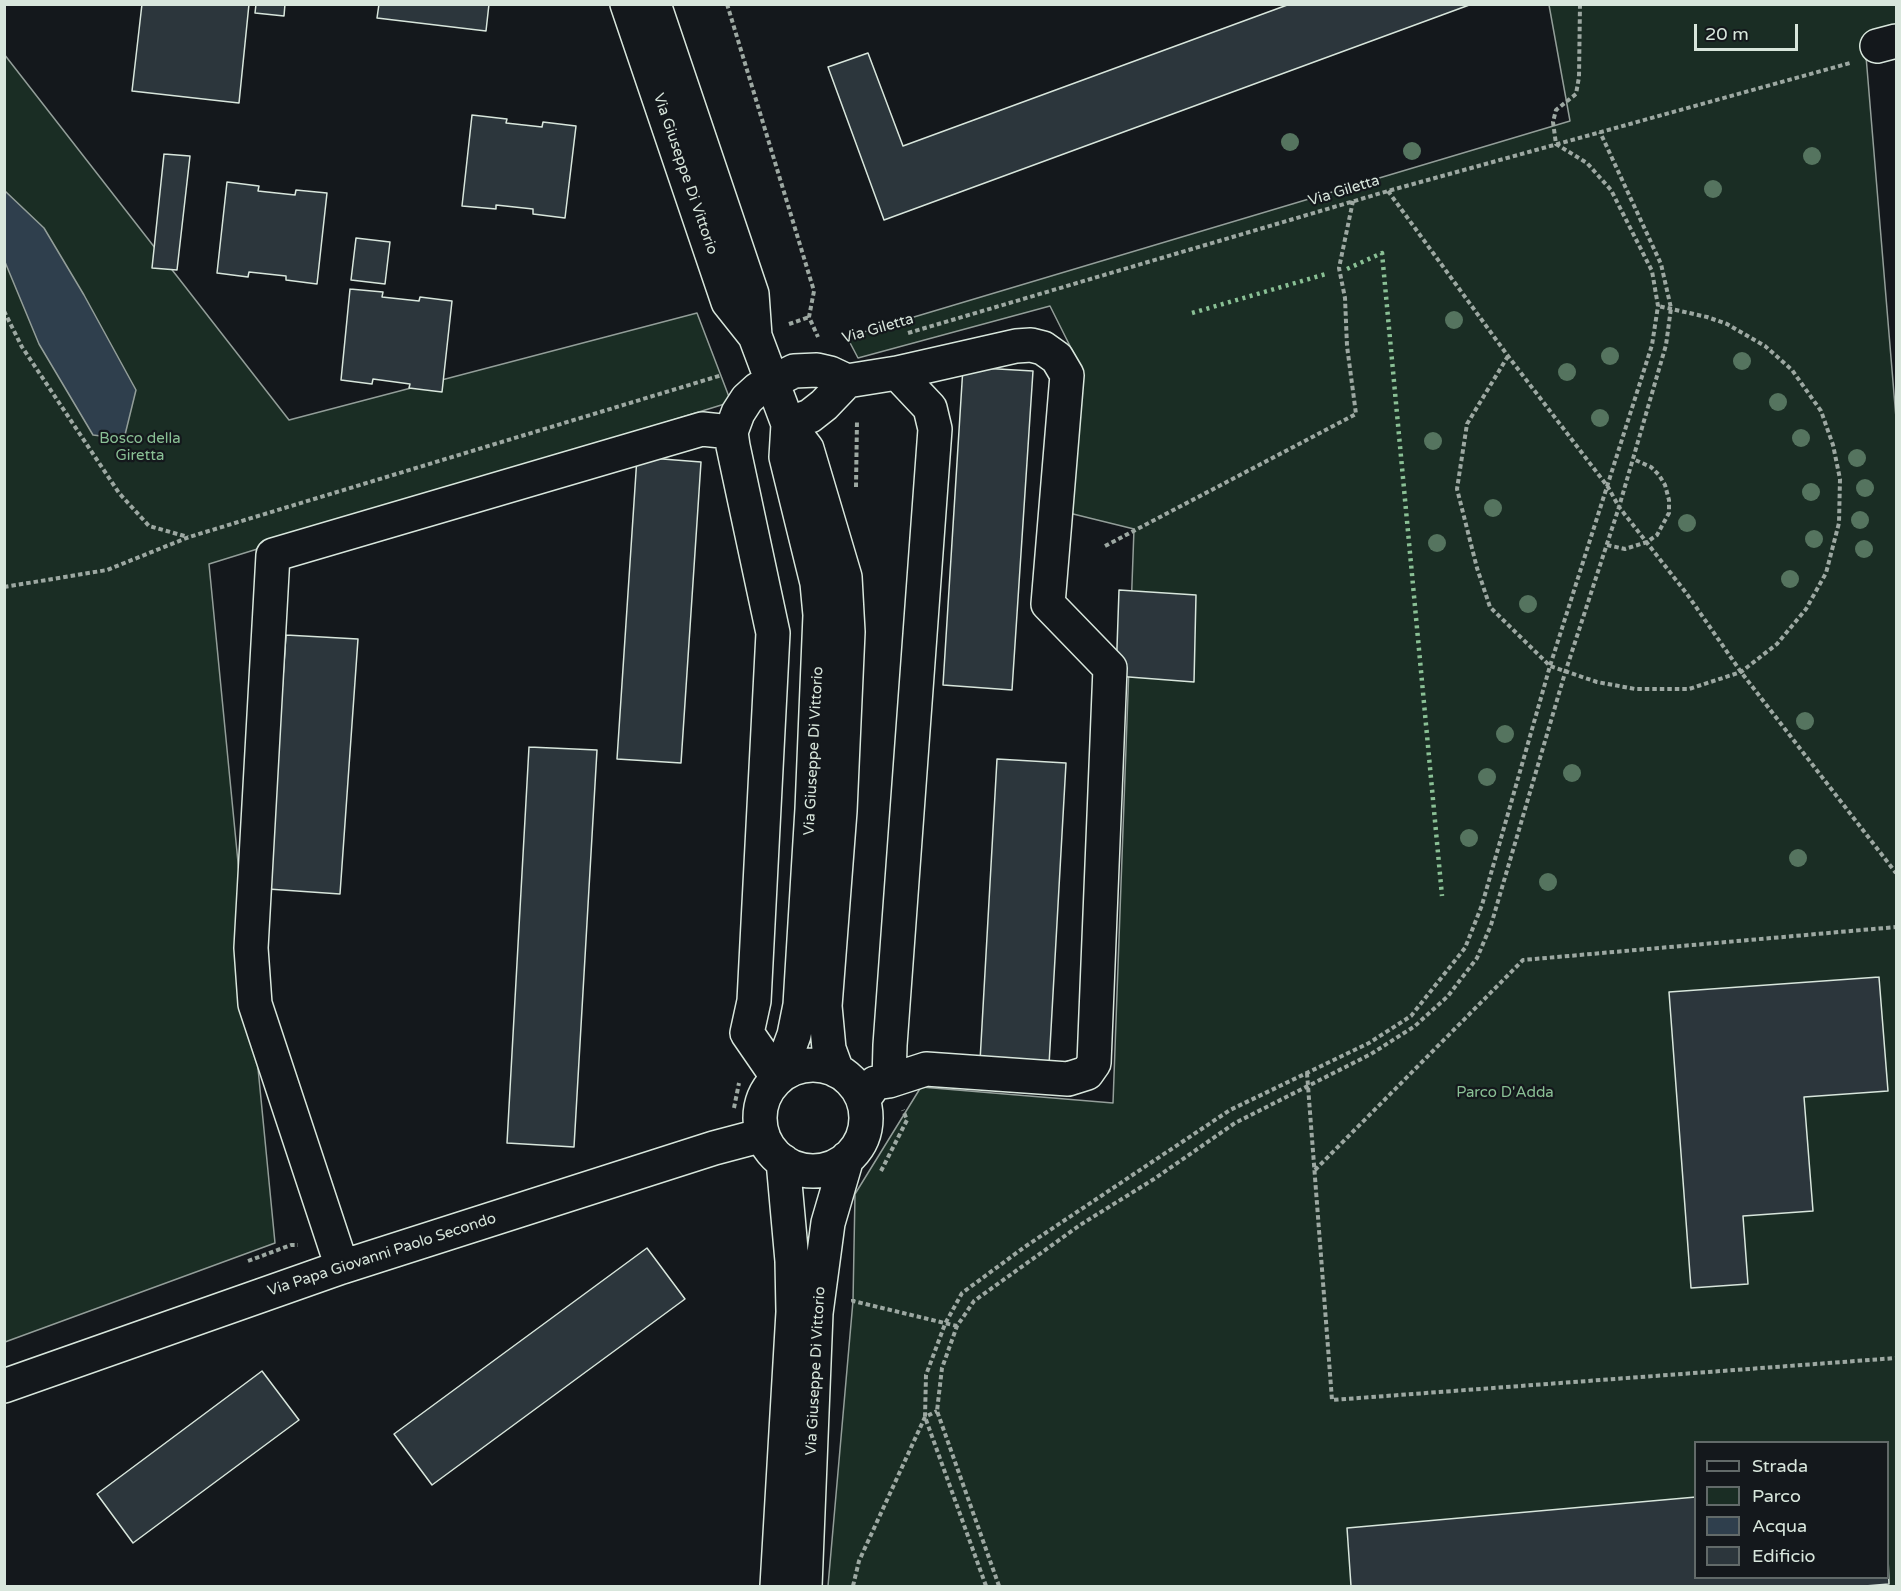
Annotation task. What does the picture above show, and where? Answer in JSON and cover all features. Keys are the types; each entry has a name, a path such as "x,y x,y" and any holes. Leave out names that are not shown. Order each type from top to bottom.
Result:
{"street":[{"name":"Via Giuseppe Di Vittorio","path":"627,4 728,302 755,336 788,424 807,450 841,559 847,594 848,632 840,811 825,1006 829,1049 837,1071"},
{"name":"Via Giuseppe Di Vittorio","path":"654,4 752,294 755,336"},
{"path":"778,1078 749,1038 747,1026 754,1001 772,633 731,432 738,413 747,399 758,389 794,370 830,373 847,381 897,373 1016,346 1031,345 1043,348 1057,358 1067,375 1048,604 1110,668 1094,1064 1087,1073 1068,1079 926,1069 890,1081 875,1083 863,1100"},
{"path":"890,1081 890,1045 935,429 930,408 897,373"},
{"path":"788,424 810,416 847,381"},
{"name":"Via Giuseppe Di Vittorio","path":"778,1078 794,1035 800,1005 812,809 820,615 817,583 786,457 788,424"},
{"path":"337,1256 255,1004 252,948 273,555 702,429 731,432"},
{"path":"813,1065 837,1071 848,1078 863,1100 866,1120 864,1132 858,1145 847,1158 830,1167 808,1170 794,1167 772,1152 763,1135 760,1117 762,1103 768,1090 778,1078 789,1071 813,1065"},
{"name":"Via Papa Giovanni Paolo Secondo","path":"4,1386 337,1256 763,1135"},
{"name":"Via Giuseppe Di Vittorio","path":"805,1587 816,1313 828,1223 847,1158"},
{"name":"Via Giuseppe Di Vittorio","path":"777,1587 793,1312 792,1261 783,1161"}],"path":[{"path":"986,1587 925,1417 926,1376 945,1324 962,1293 1026,1246 1230,1110 1369,1043 1411,1016 1465,948 1482,905 1550,666 1652,345 1658,306 1652,271 1611,190 1587,162 1556,144 1553,122 1556,111 1576,94 1579,77 1580,4"},
{"name":"Via Giletta","path":"902,334 1875,50"},
{"path":"999,1587 937,1411 942,1368 957,1326 974,1301 1080,1225 1154,1179 1235,1124 1371,1054 1415,1026 1448,996 1477,958 1491,925 1565,673 1619,507 1666,345 1671,308 1661,264 1600,132"},
{"path":"1388,191 1508,356 1608,487 1619,507 1687,594 1741,672 1896,873"},
{"path":"1105,546 1356,414 1347,346 1345,298 1339,268 1353,201"},
{"path":"1508,356 1467,424 1457,489 1477,568 1490,607 1550,666 1597,682 1635,689 1689,689 1741,672 1777,644 1806,609 1826,573 1839,523 1840,479 1833,445 1821,411 1792,370 1765,346 1727,324 1707,316 1658,306"},
{"path":"4,311 22,347 119,493 149,526 189,537"},
{"path":"4,586 107,570 189,537 721,376 727,369"},
{"path":"1607,545 1625,549 1647,542 1657,536 1670,513 1669,500 1659,475 1651,467 1633,459"},
{"path":"1314,1170 1523,960 1896,927"},
{"path":"732,1117 740,1077 756,1047"},
{"path":"1307,1073 1332,1400 1896,1358"},
{"path":"247,1261 291,1245 337,1256"},
{"path":"853,1587 859,1561 925,1417 937,1411"}],"green space":[{"name":"Parco D'Adda","path":"1549,5 1896,5 1896,34 1865,44 1896,418 1896,1586 828,1586 853,1301 855,1194 921,1087 1113,1103 1134,529 1065,512 1080,366 1050,306 858,358 847,337 1570,121"},
{"name":"Bosco della Giretta","path":"4,54 289,420 697,313 731,402 209,564 275,1243 5,1342"}],"water":[{"path":"5,191 44,228 136,390 124,439 93,435 39,344 5,262"}],"building":[{"path":"142,4 249,4 239,103 132,91"},
{"path":"256,4 285,4 284,16 255,13"},
{"path":"379,4 489,4 486,31 377,18"},
{"path":"1290,4 1472,4 884,220 828,67 868,53 903,146"},
{"path":"472,115 507,119 506,123 542,127 543,122 576,126 565,218 533,214 533,209 496,205 496,209 462,206"},
{"path":"164,154 190,156 177,270 152,268"},
{"path":"227,182 259,186 258,191 295,195 296,190 327,193 317,284 286,280 286,276 249,272 248,277 217,273"},
{"path":"356,238 390,242 385,284 351,280"},
{"path":"350,289 383,292 382,297 419,301 420,297 452,301 442,392 409,388 410,384 373,379 372,384 341,380"},
{"path":"963,367 1033,371 1012,690 943,685"},
{"path":"637,457 701,462 681,763 617,759"},
{"path":"1119,590 1196,595 1194,682 1116,676"},
{"path":"286,635 358,639 340,894 268,889"},
{"path":"529,747 597,750 574,1147 507,1143"},
{"path":"997,759 1066,763 1049,1065 980,1061"},
{"path":"1879,977 1888,1091 1804,1097 1813,1211 1743,1216 1748,1284 1691,1288 1669,992"},
{"path":"647,1248 685,1299 432,1485 394,1434"},
{"path":"262,1371 299,1420 133,1543 97,1494"},
{"path":"1694,1497 1694,1579 1889,1579 1889,1584 1865,1586 1351,1586 1347,1528"}],"hedge":[{"path":"1347,269 1382,253 1442,896"},
{"path":"1192,313 1326,274"}]}
